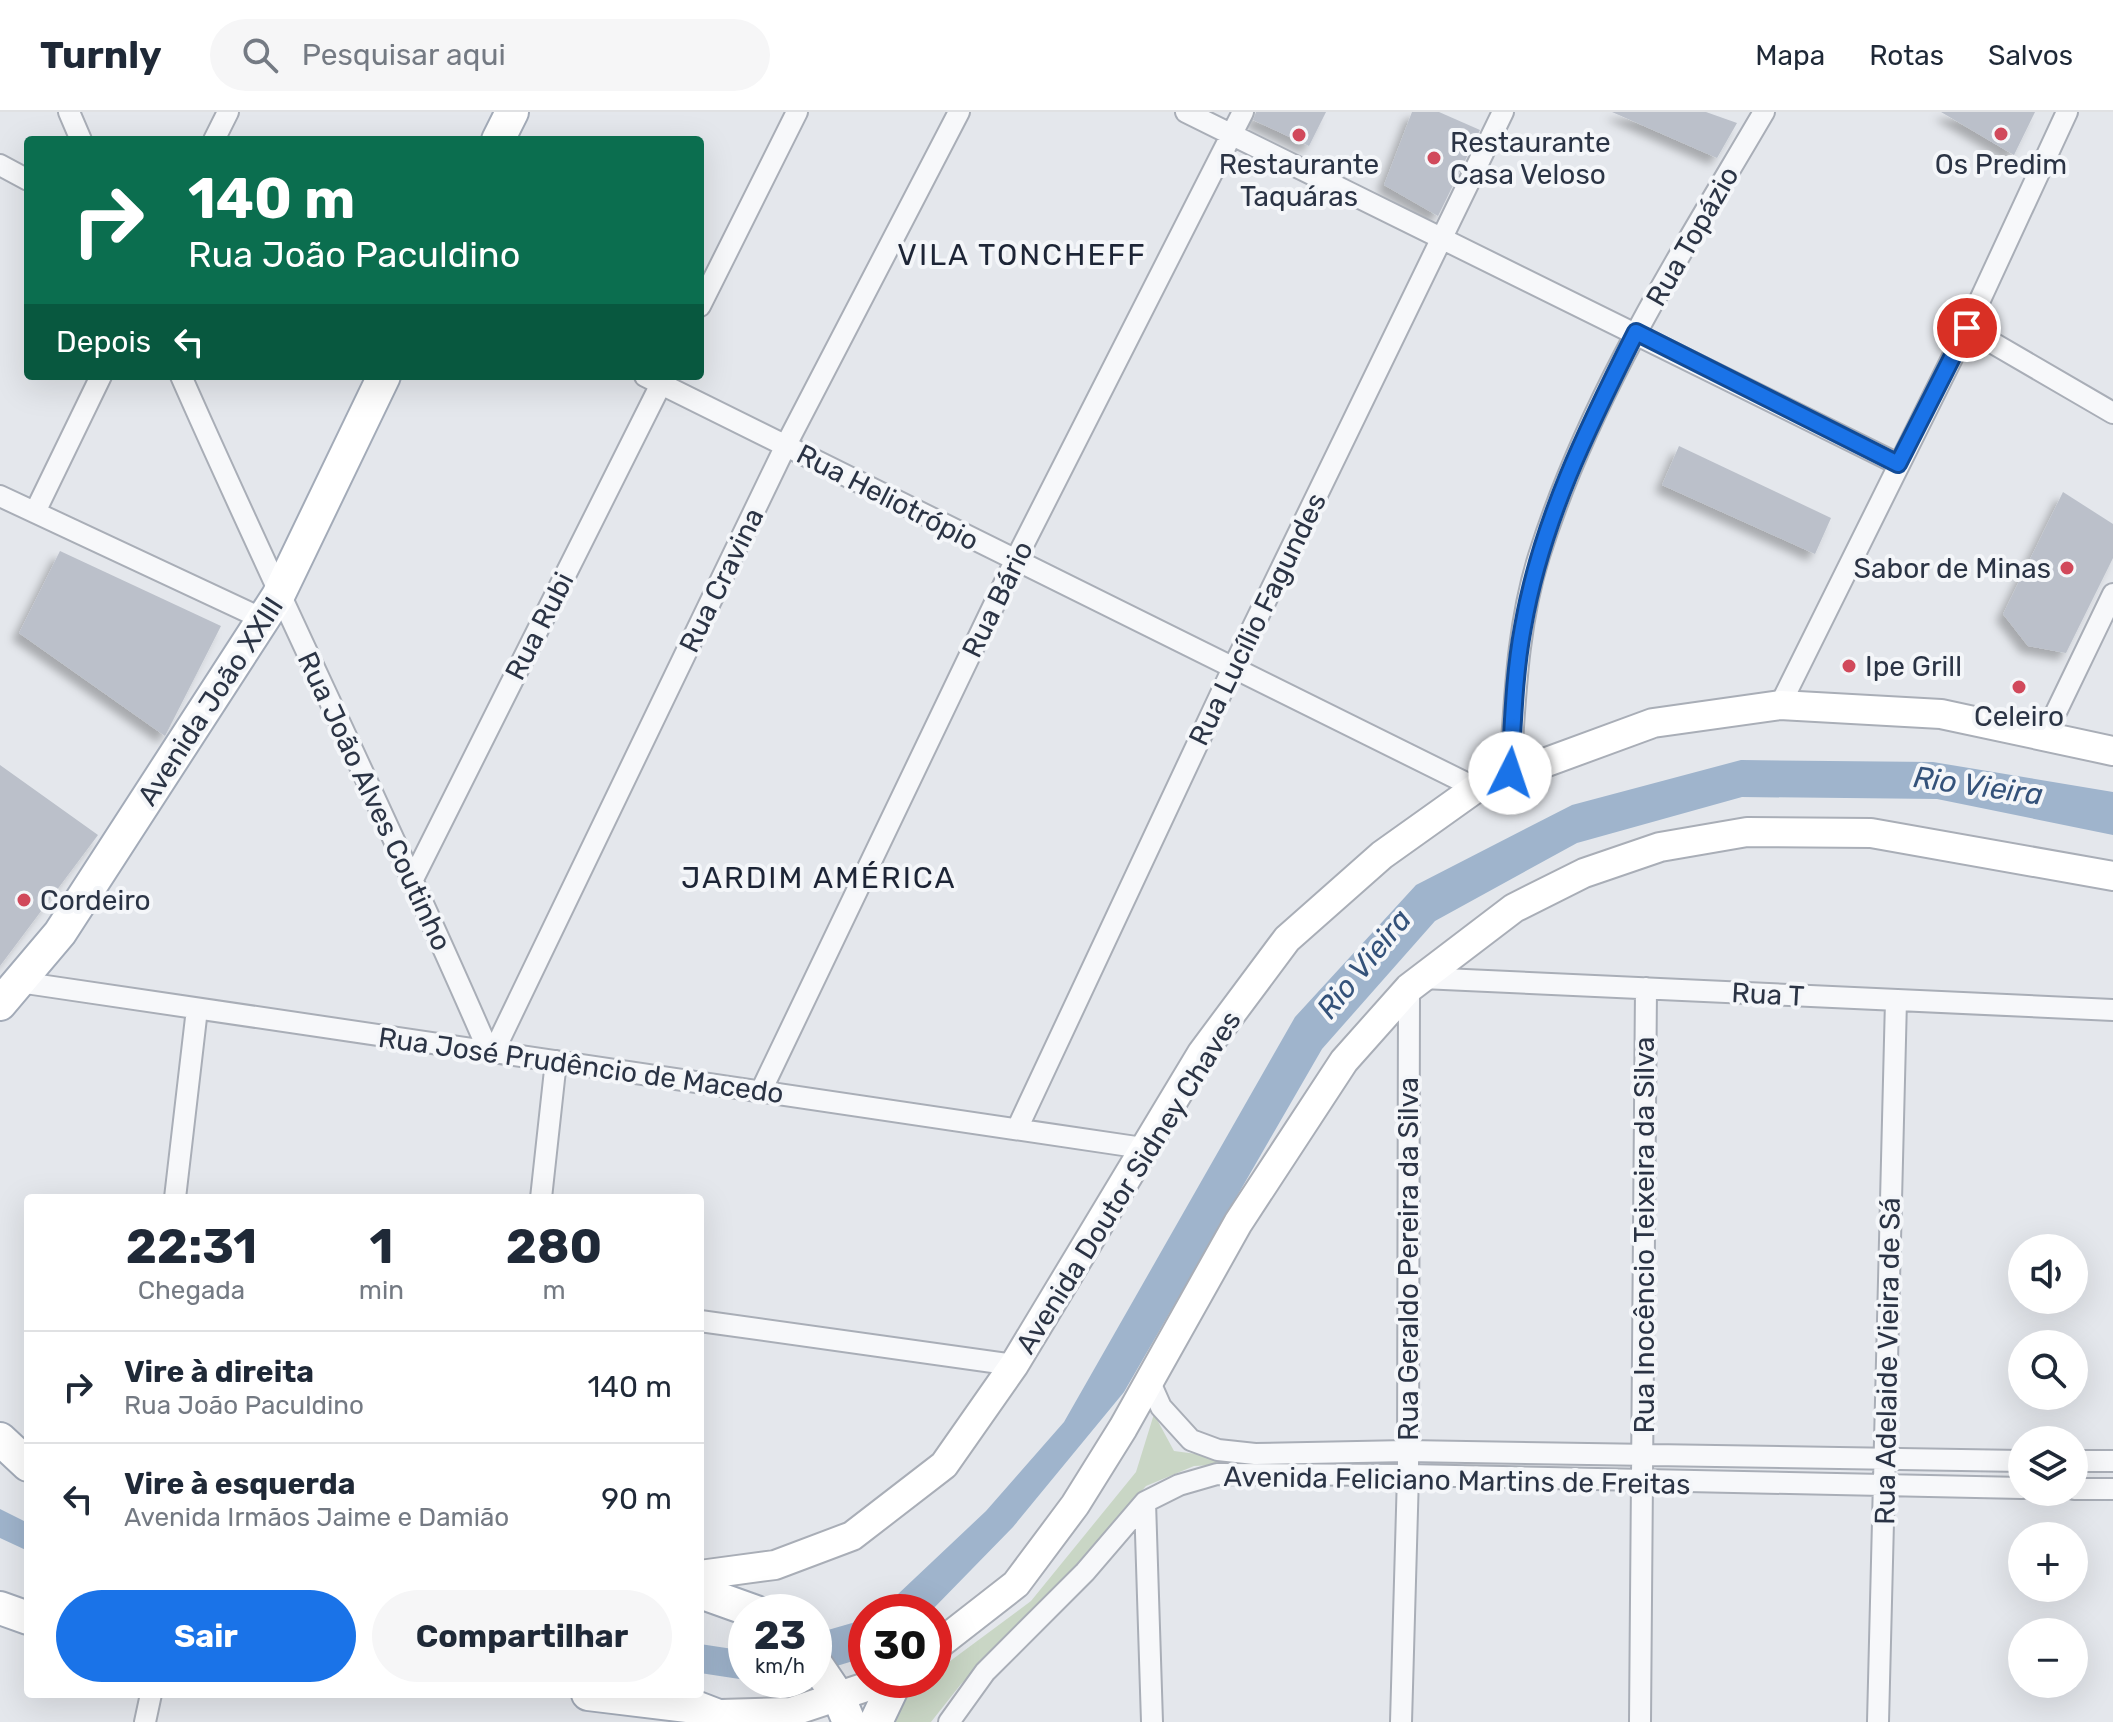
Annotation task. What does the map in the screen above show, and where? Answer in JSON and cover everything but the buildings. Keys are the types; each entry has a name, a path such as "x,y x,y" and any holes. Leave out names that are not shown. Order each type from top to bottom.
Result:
{"main road":[{"path":"500,136 512,112"},
{"name":"Avenida João XXIII","path":"10,993 60,933 271,608 382,380"},
{"name":"Avenida Doutor Sidney Chaves","path":"704,1574 775,1565 852,1536 944,1465 1014,1365 1202,1053 1287,939 1382,855 1476,788 1653,723 1780,705 1941,714 2113,751"},
{"path":"952,1634 1016,1584 1075,1505 1238,1223 1344,1061 1416,983 1514,908 1584,873 1660,847 1747,832 1871,833 2113,876"},
{"path":"0,1439 24,1461"},
{"path":"704,1593 728,1602"},
{"path":"0,1608 24,1617"},
{"path":"832,1690 844,1710"},
{"path":"621,1698 695,1707 727,1718 844,1710 861,1698"},
{"path":"876,1722 887,1698"}],"street":[{"path":"69,112 79,136"},
{"path":"216,136 228,112"},
{"path":"704,298 797,112"},
{"name":"Rua Cravina","path":"491,1052 786,445 959,112"},
{"path":"1186,112 1898,464"},
{"name":"Rua Bário","path":"761,1091 1015,561 1243,112"},
{"name":"Rua Lucílio Fagundes","path":"1017,1129 1233,668 1503,112"},
{"name":"Rua Topázio","path":"1510,773 1523,626 1539,558 1577,450 1636,332 1764,112"},
{"path":"1780,705 1967,328 2067,112"},
{"path":"0,165 24,178"},
{"path":"1967,328 2113,413"},
{"path":"35,512 99,380"},
{"name":"Rua João Alves Coutinho","path":"183,380 271,608 414,877 491,1052"},
{"name":"Rua Rubi","path":"414,877 657,380"},
{"name":"Rua Heliotrópio","path":"659,380 1015,561 1476,788"},
{"path":"0,496 271,608"},
{"path":"2045,735 2105,631 2113,594"},
{"name":"Rua T","path":"1416,983 1646,988 2113,1010"},
{"name":"Rua Geraldo Pereira da Silva","path":"1401,1722 1416,983"},
{"name":"Rua Inocêncio Teixeira da Silva","path":"1640,1722 1646,988"},
{"name":"Rua José Prudêncio de Macedo","path":"10,993 197,1009 1143,1148"},
{"name":"Rua Adelaide Vieira de Sá","path":"1878,1722 1896,1000"},
{"path":"175,1194 197,1009"},
{"path":"541,1194 556,1061"},
{"path":"704,1322 1014,1365"},
{"name":"Avenida Feliciano Martins de Freitas","path":"1149,1380 1161,1407 1191,1440 1218,1450 1255,1454 1407,1451 2008,1461"},
{"path":"2088,1461 2113,1461"},
{"name":"Avenida Feliciano Martins de Freitas","path":"949,1722 985,1672 1085,1572 1145,1502 1179,1485 1217,1474 2008,1488"},
{"path":"2088,1489 2113,1489"},
{"path":"1145,1502 1152,1722"},
{"path":"145,1722 150,1698"}],"green space":[{"path":"1154,1414 1174,1451 1234,1459 1234,1464 1194,1466 1146,1486 999,1651 952,1695 952,1660 1031,1601 1136,1472"},
{"path":"905,1698 950,1698 931,1722 891,1722"}],"water":[{"name":"Rio Vieira","path":"1741,760 1933,762 2113,792 2113,835 1937,799 1742,797 1577,843 1435,921 1322,1049 1124,1392 1013,1527 948,1594 898,1594 986,1511 1064,1422 1295,1017 1416,885 1572,805"},
{"path":"0,1509 24,1521 24,1549 0,1538"},
{"path":"848,1624 848,1663 832,1667 832,1629"},
{"path":"704,1645 728,1648 728,1677 704,1674"}],"place":[{"name":"Os Predim","path":"2001,134"},
{"name":"Restaurante Taquáras","path":"1299,135"},
{"name":"Restaurante Casa Veloso","path":"1434,158"},
{"name":"Sabor de Minas","path":"2067,568"},
{"name":"Ipe Grill","path":"1849,666"},
{"name":"Celeiro","path":"2019,687"},
{"name":"Cordeiro","path":"24,900"}],"district":[{"name":"VILA TONCHEFF","path":"1022,255"},
{"name":"JARDIM AMÉRICA","path":"819,878"}],"route":[{"path":"1510,773 1515,683 1523,626 1539,558 1577,450 1636,332 1898,464 1967,328"}]}
